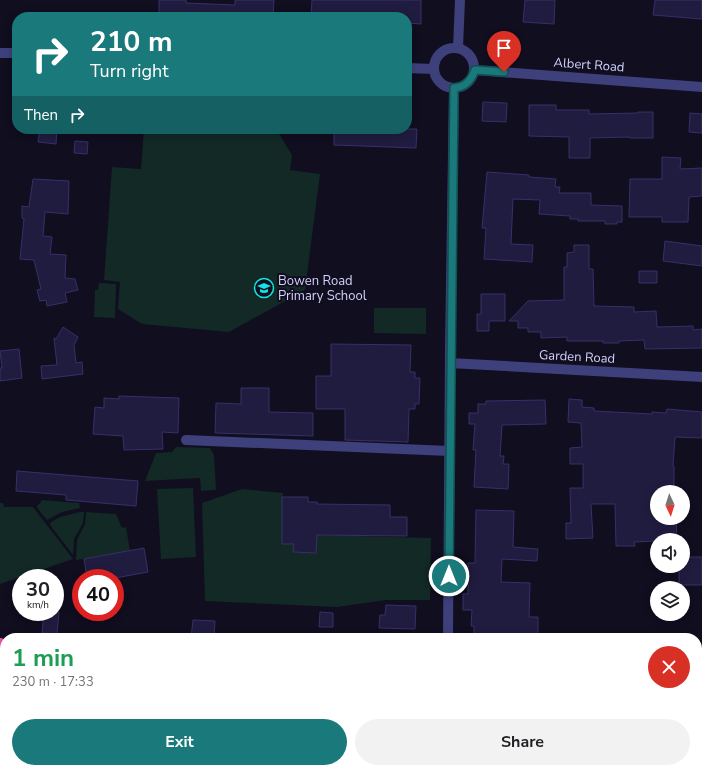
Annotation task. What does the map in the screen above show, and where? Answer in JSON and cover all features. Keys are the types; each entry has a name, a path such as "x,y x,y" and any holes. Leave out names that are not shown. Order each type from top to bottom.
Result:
{"street":[{"path":"458,48 460,0"},
{"path":"458,48 469,53 475,70 470,81 460,88 448,88 442,85 435,76 433,69 436,57 440,52 446,49 458,48"},
{"path":"0,53 12,53"},
{"path":"412,68 433,69"},
{"name":"Albert Road","path":"475,70 702,87"},
{"path":"448,633 454,88"},
{"name":"Garden Road","path":"450,363 702,377"},
{"path":"186,440 449,451"}],"green space":[{"path":"144,134 279,134 292,155 290,170 320,174 305,290 229,332 142,324 118,309 120,282 104,280 112,167 141,169"},
{"path":"99,283 116,284 115,318 94,317 95,290 98,290"},
{"path":"374,308 426,308 426,334 374,333"},
{"path":"176,447 210,448 214,455 216,490 201,491 200,478 145,481 156,453 172,452"},
{"path":"193,488 196,557 161,559 157,489"},
{"path":"242,489 283,493 282,543 294,544 294,552 316,553 317,535 431,538 430,600 386,600 337,607 205,601 202,503"},
{"path":"41,500 79,503 80,508 62,512 47,520 37,506"},
{"path":"0,503 3,503 4,507 33,507 73,559 44,569 12,569 12,580 0,584"},
{"path":"84,512 83,523 74,539 73,555 50,525 51,522 60,517"},
{"path":"86,512 116,514 122,528 126,527 130,551 76,560 77,540 85,524"}],"building":[{"path":"159,0 186,0 186,3 235,5 235,0 274,0 273,12 159,12"},
{"path":"312,0 421,0 421,24 412,23 412,12 311,12"},
{"path":"525,0 555,0 554,24 523,22"},
{"path":"655,0 702,0 702,19 653,15"},
{"path":"483,102 507,103 506,122 482,121"},
{"path":"529,105 556,105 556,110 589,110 589,114 653,112 653,138 590,138 590,158 569,158 569,137 529,136"},
{"path":"690,113 702,114 702,133 689,132"},
{"path":"412,129 417,129 416,148 334,145 334,134 412,134"},
{"path":"39,134 57,134 56,144 38,142"},
{"path":"75,141 88,142 87,154 74,153"},
{"path":"662,157 681,158 680,169 702,168 702,196 689,197 688,222 662,222 662,217 629,217 630,179 662,179"},
{"path":"487,172 529,175 529,177 556,179 555,187 560,187 559,193 591,193 591,205 622,206 622,222 617,222 617,224 605,224 605,221 578,221 578,219 570,219 570,216 539,214 540,200 513,199 511,244 533,245 532,262 484,259 486,228 482,228"},
{"path":"33,179 69,181 68,214 45,212 43,236 52,237 50,254 66,255 65,278 75,279 78,290 65,293 67,302 47,306 46,300 40,301 37,290 41,289 34,260 20,259 24,219 22,218 22,206 29,207"},
{"path":"665,241 702,246 702,266 663,261"},
{"path":"574,245 589,245 589,269 593,269 594,306 634,307 634,312 656,311 657,327 693,326 693,330 702,329 702,348 645,349 644,340 603,343 603,341 567,341 567,337 541,338 541,332 528,332 528,328 518,328 518,321 509,321 528,301 564,300 564,267 567,267 567,253 574,252"},
{"path":"639,271 657,271 657,283 639,283"},
{"path":"481,294 505,294 505,321 489,321 489,331 477,331 477,314 481,314"},
{"path":"63,327 78,337 74,345 76,363 82,362 83,374 42,379 41,366 57,365 54,338 56,339"},
{"path":"331,344 411,345 410,372 415,372 415,378 420,378 419,404 415,404 415,409 409,409 408,442 345,440 345,409 316,409 316,376 331,376"},
{"path":"19,349 22,378 0,381 0,368 2,368 0,351"},
{"path":"241,388 269,388 269,412 313,413 313,436 215,433 216,403 241,404"},
{"path":"119,396 179,398 178,433 162,432 163,449 124,450 123,436 93,434 95,407 104,408 104,398 119,399"},
{"path":"569,399 582,400 582,407 594,408 594,411 652,414 652,412 666,413 667,409 702,412 702,438 675,437 673,466 674,485 650,485 650,525 676,525 677,533 650,533 650,541 634,542 635,546 616,546 615,504 591,504 593,538 566,539 566,523 571,523 570,488 583,488 583,464 570,464 570,448 582,447 581,423 568,422"},
{"path":"545,400 546,424 502,425 500,456 504,456 503,464 509,464 508,489 474,487 476,450 473,450 475,424 469,424 469,413 478,413 478,404 486,404 486,401"},
{"path":"17,471 138,481 136,506 66,500 66,495 16,491"},
{"path":"282,497 308,497 308,502 317,502 317,504 390,505 390,517 407,517 407,536 317,535 316,553 293,552 294,544 282,544"},
{"path":"476,510 514,511 513,547 538,549 537,561 502,559 501,582 530,583 529,617 538,617 538,633 474,633 474,626 471,626 472,610 463,610 463,594 468,594 468,563 475,563"},
{"path":"144,548 148,572 124,576 124,569 86,569 84,559"},
{"path":"690,557 702,557 702,585 690,585 690,581 679,581 679,573 690,573"},
{"path":"386,605 416,606 415,629 379,628 380,615 385,615"},
{"path":"320,612 333,613 333,627 319,627"},
{"path":"193,620 215,621 214,633 192,633"},
{"path":"43,621 58,621 57,633 42,633"}],"place":[{"name":"Bowen Road Primary School","path":"264,288"}],"route":[{"path":"449,576 450,348 454,88 460,88 470,81 475,70 504,72"}]}
